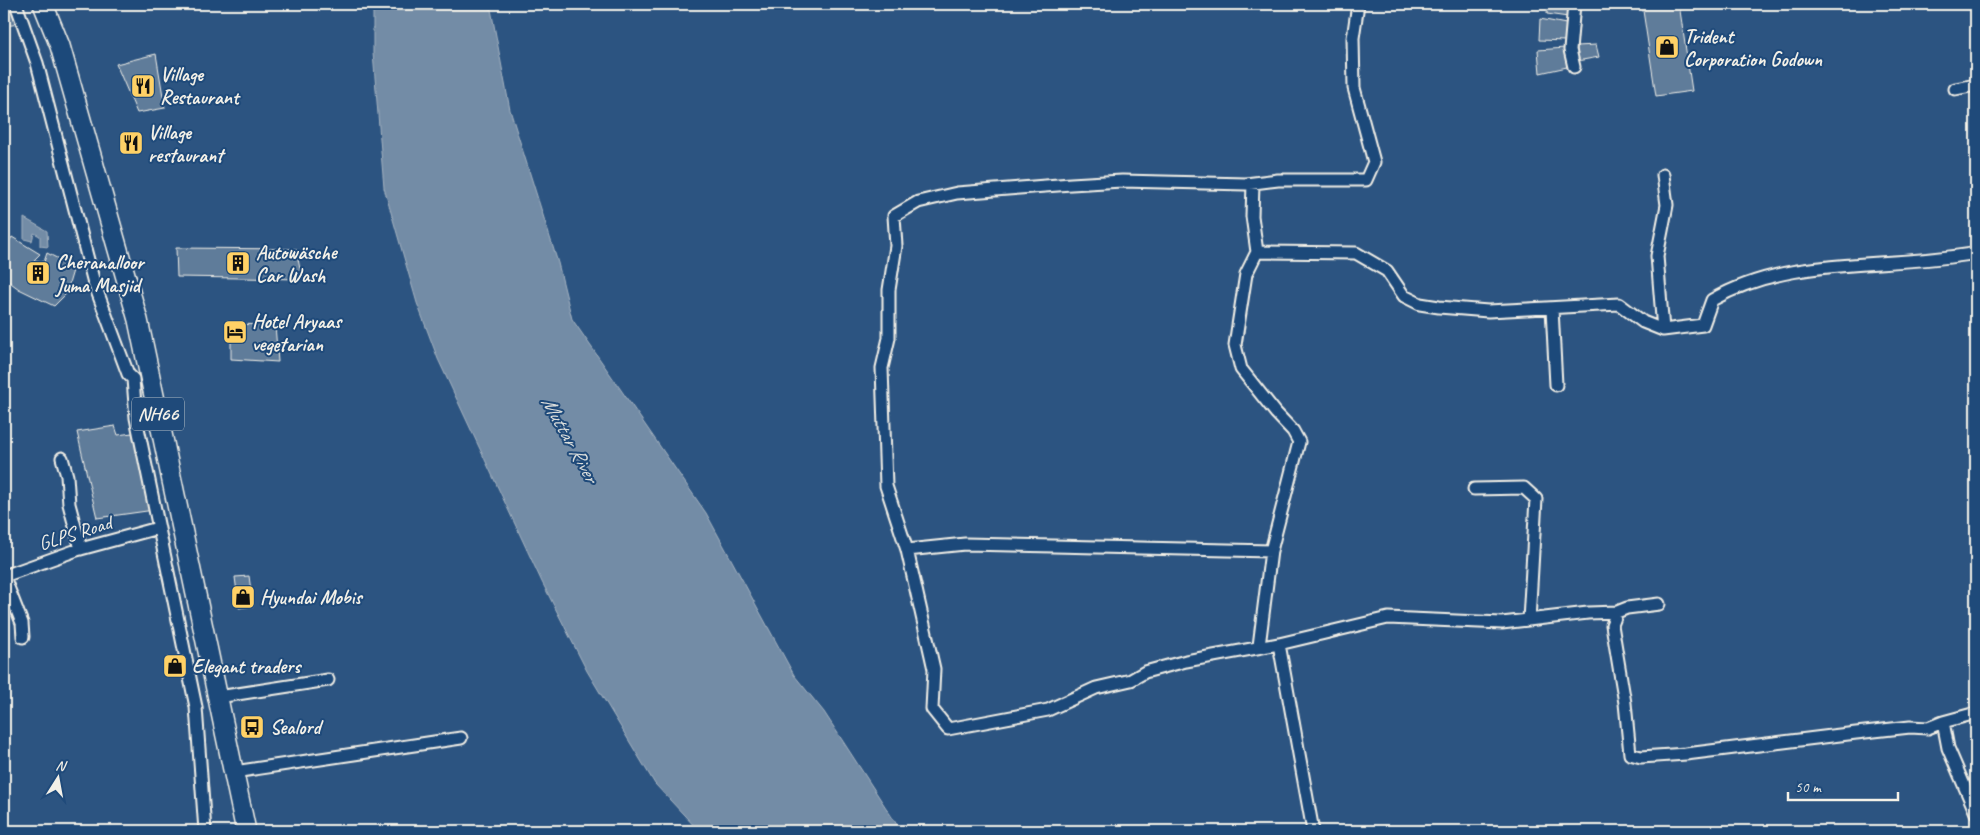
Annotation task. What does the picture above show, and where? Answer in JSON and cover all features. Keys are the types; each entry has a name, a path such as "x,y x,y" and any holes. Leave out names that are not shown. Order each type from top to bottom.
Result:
{"highway":[{"name":"NH66","path":"43,4 60,46 138,320 246,831"}],"street":[{"path":"16,4 37,63 94,283 128,374 133,379 136,418 158,528 175,598 196,707 205,831"},
{"path":"1358,4 1353,38 1354,88 1374,162 1366,180 1278,180 1252,184 1122,181 956,194 918,202 894,216 896,246 889,290 889,338 882,368 886,486 907,550 934,669 932,709 948,730 1048,710 1096,688 1131,680 1144,672 1205,657 1279,644 1388,618 1502,623 1588,612 1617,612 1627,608 1658,604"},
{"path":"1574,4 1570,50 1574,67"},
{"path":"1955,89 1976,85"},
{"path":"1663,175 1667,205 1657,256 1663,330"},
{"path":"1252,184 1252,216 1257,252 1246,274 1235,346 1241,369 1276,413 1294,431 1299,442 1271,551 1259,646"},
{"path":"1257,252 1356,253 1387,271 1404,296 1420,304 1488,311 1619,304 1643,322 1663,330 1703,324 1712,300 1736,286 1810,267 1922,261 1976,253"},
{"path":"1552,308 1556,385"},
{"path":"62,458 67,476 69,504 81,549"},
{"path":"1474,490 1524,488 1536,499 1529,620"},
{"name":"GLPS Road","path":"4,576 81,549 158,528"},
{"path":"907,550 965,544 1271,551"},
{"path":"4,576 22,623 23,637"},
{"path":"1617,612 1612,625 1625,703 1630,754 1641,757 1678,755 1856,733 1928,728 1976,713"},
{"path":"1279,644 1314,831"},
{"path":"218,697 328,680"},
{"path":"1943,722 1948,748 1976,813"},
{"path":"234,772 461,738"}],"water":[{"name":"Muttar River","path":"373,4 490,4 510,110 558,263 572,319 706,513 794,675 824,712 901,831 699,831 655,784 587,671 542,582 438,359 417,303 384,188 373,53"},
{"path":"24,218 47,231 48,247 40,246 40,236 34,233 32,241 24,239"}],"building":[{"path":"4,4 12,4 20,24 4,26"},
{"path":"1548,4 1568,4 1568,17 1547,14"},
{"name":"Trident Corporation Godown","path":"1642,4 1679,4 1692,91 1656,96"},
{"path":"1540,19 1566,24 1565,41 1539,40"},
{"path":"1596,45 1599,57 1577,61 1577,46"},
{"path":"1565,48 1567,67 1540,73 1538,50"},
{"name":"Village Restaurant","path":"156,54 165,108 137,113 116,64"},
{"name":"Cheranalloor Juma Masjid","path":"12,237 40,254 34,260 44,262 47,253 74,267 66,294 54,306 19,289 4,278 4,249"},
{"name":"Autowäsche Car Wash","path":"176,248 296,249 302,279 177,277"},
{"name":"Hotel Aryaas vegetarian","path":"231,324 275,325 278,362 231,359"},
{"path":"115,426 118,435 132,433 154,510 97,518 77,432"},
{"path":"249,576 253,606 239,608 235,577"}],"place":[{"name":"Trident Corporation Godown","path":"1667,47"},
{"name":"Village Restaurant","path":"143,86"},
{"name":"Village restaurant","path":"131,143"},
{"name":"Autowäsche Car Wash","path":"238,263"},
{"name":"Cheranalloor Juma Masjid","path":"38,273"},
{"name":"Hotel Aryaas vegetarian","path":"235,332"},
{"name":"Hyundai Mobis","path":"243,597"},
{"name":"Elegant traders","path":"175,666"},
{"name":"Sealord","path":"252,727"}]}
